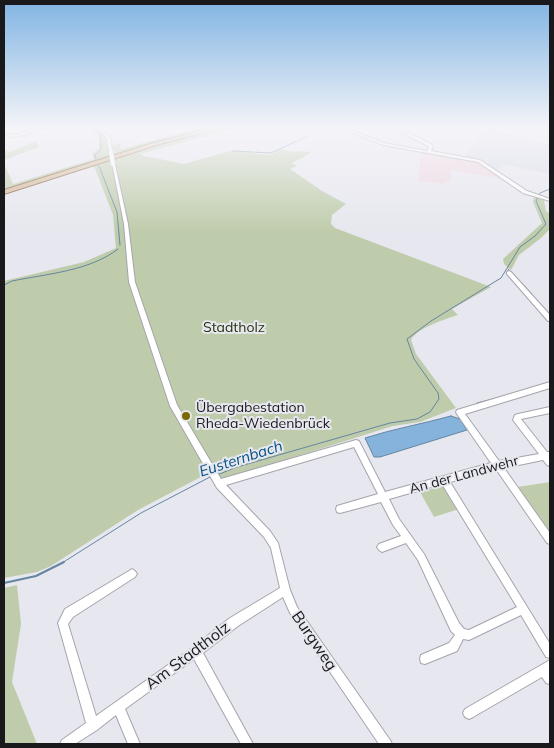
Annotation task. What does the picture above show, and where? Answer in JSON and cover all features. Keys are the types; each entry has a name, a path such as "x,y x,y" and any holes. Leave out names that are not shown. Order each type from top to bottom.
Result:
{"main road":[{"path":"4,192 99,162"}],"street":[{"name":"Burgweg","path":"112,162 126,224 134,290 178,416 218,482 266,534 274,546 285,590 293,610 307,633 386,744"},
{"path":"480,162 519,188 538,197 550,200"},
{"path":"509,273 550,319"},
{"path":"550,385 460,412 550,540"},
{"path":"548,457 517,420 518,417 550,410"},
{"path":"218,482 354,443 358,445 396,522 421,557 455,627 461,634 469,635 522,610"},
{"name":"An der Landwehr","path":"340,510 383,496 445,481 498,465 548,457"},
{"path":"445,481 550,653"},
{"path":"382,547 408,538"},
{"path":"93,726 62,623 69,613 132,574"},
{"name":"Am Stadtholz","path":"66,744 119,708 234,622 285,590"},
{"path":"425,659 453,647 461,634"},
{"path":"196,652 247,744"},
{"path":"469,713 548,671"},
{"path":"119,708 134,744"}],"shaded area":[{"path":"420,162 477,162 503,179 451,170 450,181 443,184 418,181"},
{"path":"485,162 550,162 550,174 506,165 496,170"}],"green space":[{"path":"85,162 92,162 4,190 4,163 13,184"},
{"name":"Stadtholz","path":"107,162 174,162 184,164 191,162 294,162 292,163 297,166 290,169 322,191 346,204 332,215 331,224 335,228 491,287 452,309 458,315 425,328 411,340 416,354 456,408 420,422 393,426 221,480 214,470 138,510 51,566 37,572 4,578 4,281 84,262 116,248 113,215 94,166"},
{"path":"534,197 544,200 546,211 550,214 550,229 519,255 511,270 504,264 503,259 542,223 533,202"},
{"path":"550,482 550,534 518,487"},
{"path":"441,486 446,488 459,509 434,517 420,492"},
{"path":"17,585 21,624 12,682 37,744 4,744 4,588"}],"water":[{"path":"451,416 460,419 467,430 380,457 374,457 365,438 386,432"}],"waterway":[{"path":"99,166 117,212 120,245"},
{"name":"Eusternbach","path":"217,475 237,467 390,423 417,419 430,412 439,399 438,393 414,359 407,339 431,321 501,278 520,247 535,236 546,224 536,201 540,193 550,189"},
{"path":"4,285 12,281 81,267 118,249"},
{"path":"508,269 532,294"},
{"path":"535,299 548,313 550,312"},
{"path":"477,403 512,394"},
{"name":"Eusternbach","path":"62,563 141,513 210,477"},
{"name":"Eusternbach","path":"4,583 36,576 62,563"}],"place":[{"name":"Übergabestation Rheda-Wiedenbrück","path":"186,416"}]}
